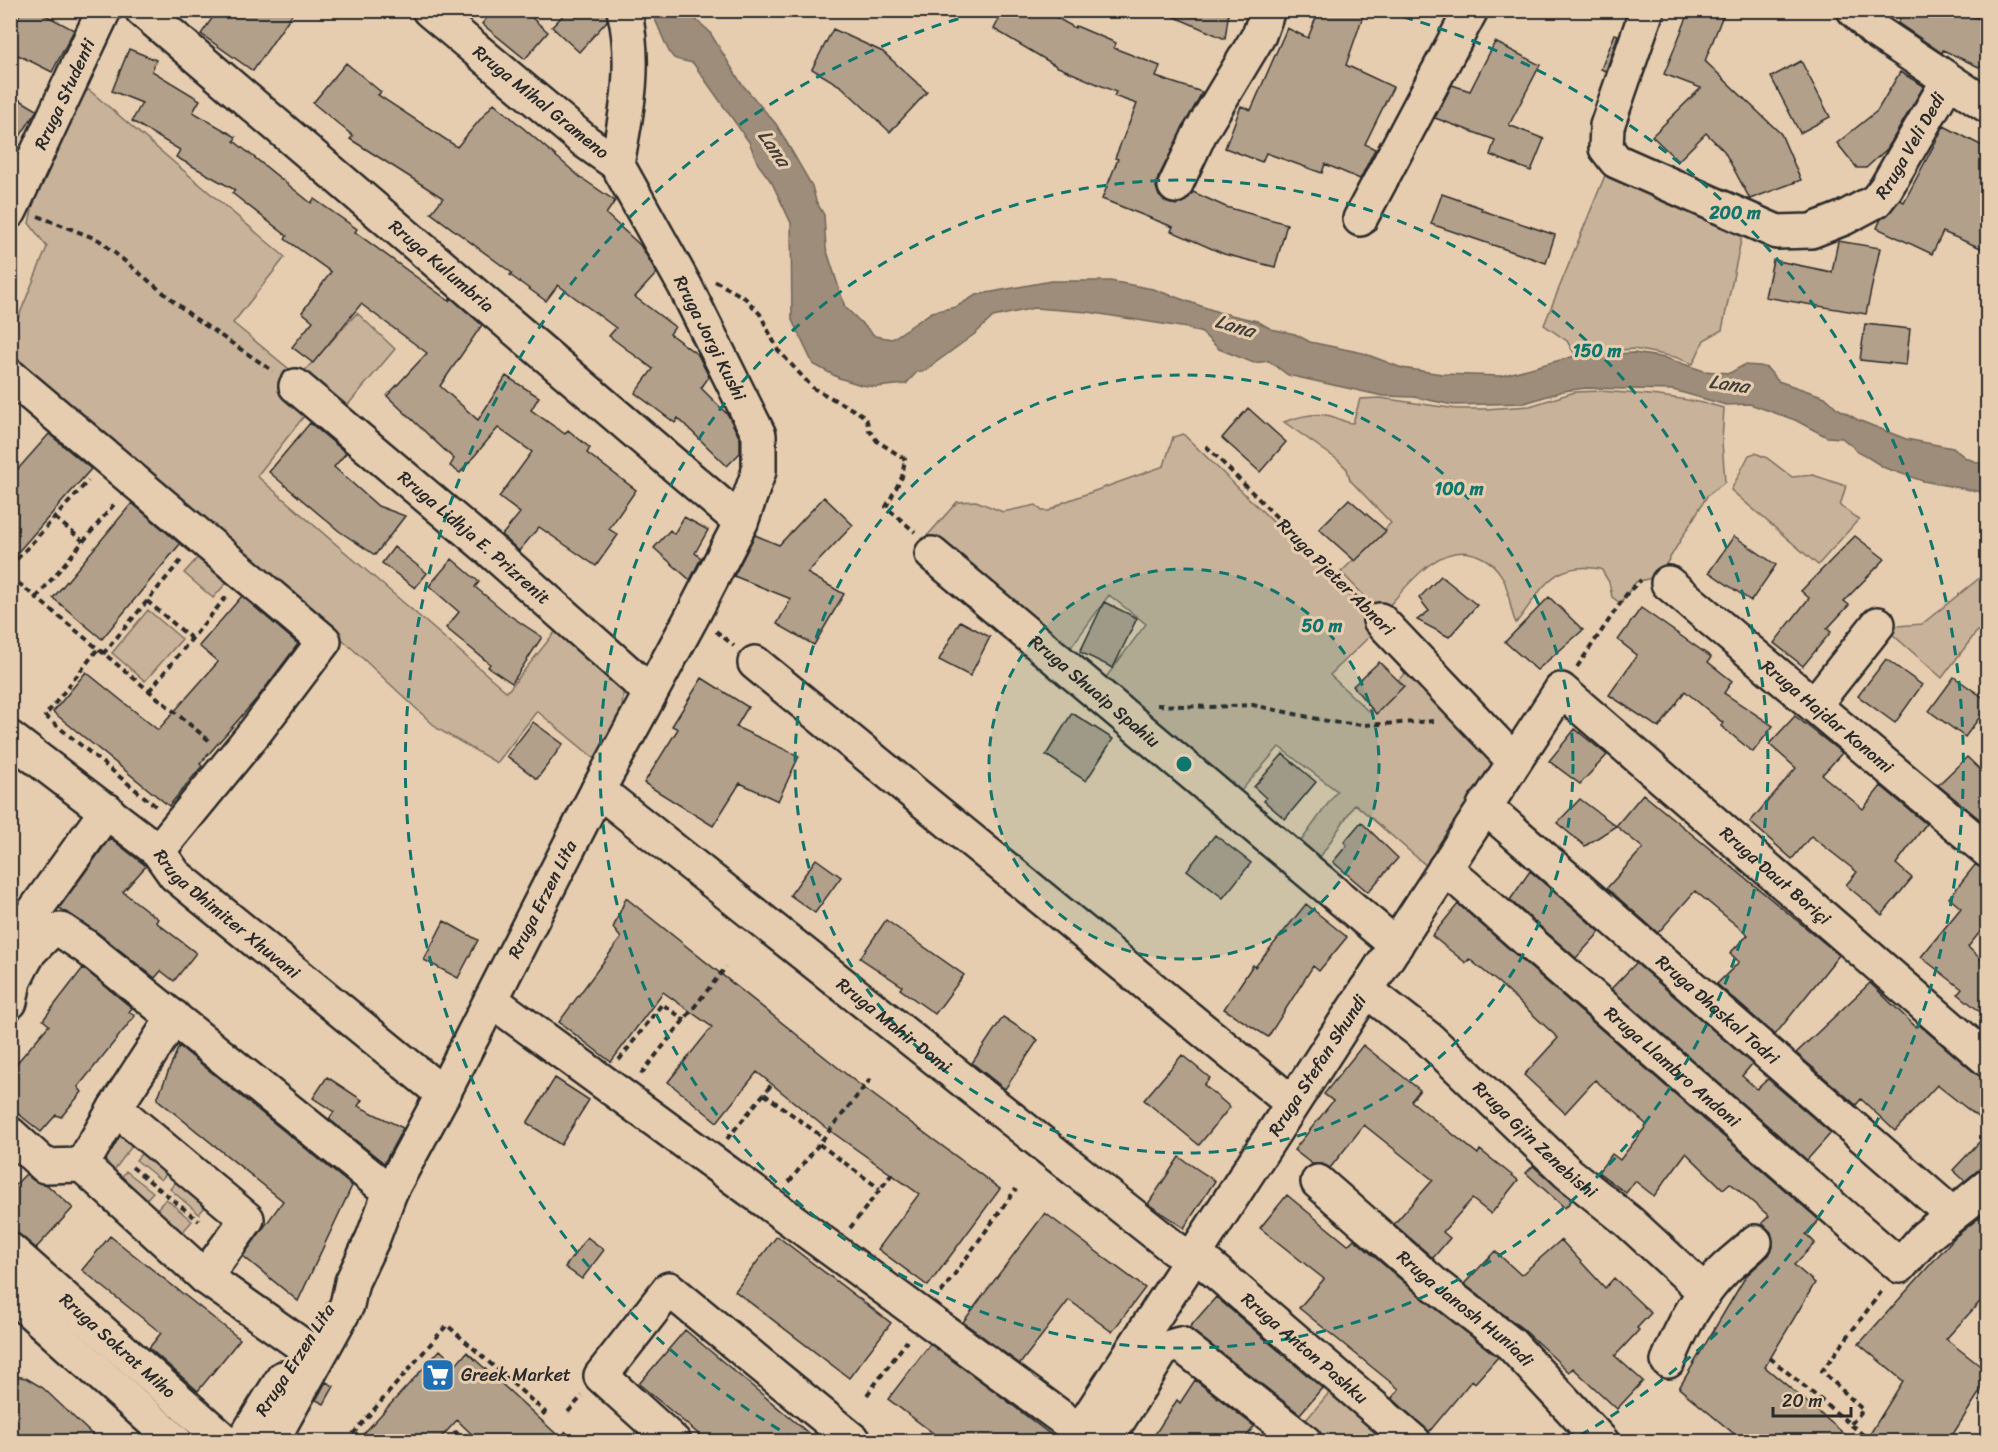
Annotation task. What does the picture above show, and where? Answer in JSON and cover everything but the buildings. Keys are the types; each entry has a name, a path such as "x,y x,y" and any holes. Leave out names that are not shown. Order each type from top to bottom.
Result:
{"street":[{"name":"Rruga Studenti","path":"12,208 20,164 104,10"},
{"name":"Rruga Kulumbria","path":"142,10 741,522"},
{"name":"Rruga Mihal Grameno","path":"429,10 616,164 631,75 630,32 624,10"},
{"path":"1175,186 1200,133 1259,35 1268,10"},
{"path":"1360,219 1471,10"},
{"name":"Rruga Veli Dedi","path":"1647,10 1607,126 1606,148 1616,160 1777,232 1811,231 1844,218 1876,201 1886,188 1948,81"},
{"name":"Rruga Veli Dedi","path":"1854,10 1874,30 1988,106"},
{"name":"Rruga Jorgi Kushi","path":"616,164 685,286 759,435 759,471 741,522"},
{"path":"10,376 109,457 324,641 180,825 167,863"},
{"name":"Rruga Lidhja E. Prizrenit","path":"296,386 489,549 650,692"},
{"name":"Rruga Erzen Lita","path":"271,1442 347,1305 352,1282 373,1238 390,1192 443,1094 598,790 741,522"},
{"name":"Rruga Shuaip Spahiu","path":"932,554 1396,945"},
{"name":"Rruga Hajdar Konomi","path":"1668,583 1988,851"},
{"name":"Rruga Pjeter Abnori","path":"1380,620 1514,761"},
{"path":"1814,705 1878,624"},
{"path":"755,663 1292,1103"},
{"name":"Rruga Stefan Shundi","path":"1088,1438 1192,1257 1561,690"},
{"name":"Rruga Daut Boriçi","path":"1561,690 1988,1060"},
{"name":"Rruga Dhimiter Xhuvani","path":"10,738 107,810 443,1094"},
{"name":"Rruga Mahir Domi","path":"598,790 1192,1257"},
{"name":"Rruga Dhaskal Todri","path":"1484,806 1952,1214"},
{"path":"10,945 107,810"},
{"name":"Rruga Llambro Andoni","path":"1444,868 1900,1266"},
{"path":"10,1002 14,981 30,951 50,930 61,930 86,946 390,1192"},
{"name":"Rruga Gjin Zenebishi","path":"1366,990 1429,1040 1568,1173 1628,1221 1705,1292"},
{"path":"491,1000 1088,1438 1163,1349 1180,1344 1305,1442"},
{"path":"82,1165 115,1108 174,1017"},
{"path":"115,1108 182,1165 210,1209 247,1219 205,1277"},
{"path":"10,1134 45,1166 82,1165 205,1277 303,1346"},
{"name":"Rruga Janosh Huniadi","path":"1318,1182 1433,1283 1511,1344 1602,1442"},
{"path":"1900,1266 1925,1238 1988,1186"},
{"path":"1668,1361 1689,1314 1705,1292 1725,1269 1755,1242"},
{"name":"Rruga Sokrat Miho","path":"10,1250 226,1442"},
{"name":"Rruga Anton Pashku","path":"1192,1257 1414,1442"},
{"name":"Rruga Erzen Lita","path":"243,1442 337,1296 352,1282"},
{"path":"674,1442 601,1376 669,1288 855,1442"},
{"name":"Rruga Sokrat Miho","path":"10,1293 176,1442"}],"path":[{"path":"12,208 99,240 193,317 296,386"},
{"path":"713,280 745,298 753,306 768,327 778,350 813,388 861,414 877,441 905,459 902,477 886,507 923,539 932,554"},
{"name":"Rruga Pjeter Abnori","path":"1206,446 1380,620"},
{"path":"10,567 109,457"},
{"path":"36,598 135,479"},
{"path":"55,518 83,541"},
{"path":"103,654 188,552"},
{"path":"10,576 233,760"},
{"path":"1561,690 1636,582 1659,576 1668,583"},
{"path":"149,692 232,590"},
{"path":"147,601 192,639"},
{"path":"694,613 755,663"},
{"path":"98,650 45,716 180,825"},
{"path":"1113,706 1210,707 1238,704 1364,725 1452,721 1471,716"},
{"path":"612,1089 685,1020 726,967"},
{"path":"612,1089 662,1004 685,1020"},
{"path":"771,1205 872,1077"},
{"path":"710,1161 772,1084"},
{"path":"764,1094 824,1138"},
{"path":"819,1144 880,1189"},
{"path":"107,1188 126,1163 161,1191 210,1209 175,1250"},
{"path":"140,1218 182,1165"},
{"path":"833,1250 892,1174"},
{"path":"1851,1424 1863,1410 1822,1371 1900,1266"},
{"path":"346,1442 447,1325 545,1412 539,1418"},
{"path":"1770,1358 1868,1438"},
{"path":"447,1442 456,1432 465,1442"},
{"path":"564,1432 574,1442"}],"shaded area":[{"path":"89,90 285,257 233,323 299,377 357,313 395,349 341,413 319,397 257,476 507,692 563,622 623,679 623,702 619,723 601,764 537,711 497,763 438,729 343,640 11,356 10,338 47,247 29,223 34,200 75,97"},
{"path":"1608,168 1743,231 1722,330 1704,340 1693,364 1675,357 1634,349 1574,353 1567,341 1544,325"},
{"path":"1600,391 1678,399 1724,408 1722,442 1725,482 1707,496 1659,576 1636,582 1620,603 1612,597 1609,582 1601,569 1584,567 1571,569 1550,580 1516,623 1505,583 1499,571 1483,558 1464,552 1450,554 1424,569 1382,614 1341,572 1391,523 1350,480 1347,469 1338,460 1284,422 1305,416 1321,415 1353,423 1360,399 1380,398 1457,409 1485,409 1530,406 1575,392"},
{"path":"1183,434 1380,626 1330,675 1368,711 1412,666 1500,751 1436,874 1355,804 1313,868 1294,851 1337,791 1279,747 1233,800 1098,688 1146,624 1109,595 1064,657 927,536 957,502 976,501 1003,512 1036,505 1042,511 1049,511 1064,502 1164,466 1173,437"},
{"path":"1755,453 1767,458 1792,477 1813,475 1846,486 1840,506 1859,519 1818,565 1731,490 1749,455"},
{"path":"201,554 230,579 213,598 184,573"},
{"path":"1987,572 1987,622 1975,634 1942,678 1884,627 1922,624"},
{"path":"148,610 182,639 145,681 112,653"},
{"path":"132,1135 138,1138 109,1177 100,1158 111,1138"},
{"path":"147,1147 172,1167 161,1180 136,1160"},
{"path":"126,1171 153,1192 141,1205 115,1186"},
{"path":"183,1174 212,1199 199,1214 170,1189"},
{"path":"166,1199 192,1221 180,1235 154,1212"},
{"path":"1333,1388 1388,1434 1381,1441 1319,1441 1301,1426"}],"water":[{"name":"Lana","path":"650,11 686,11 709,31 741,83 776,124 812,186 816,201 824,215 826,248 845,307 875,336 892,339 932,312 956,307 976,295 1051,281 1110,281 1153,289 1218,312 1257,321 1271,329 1295,334 1310,342 1363,353 1402,368 1442,374 1501,376 1575,356 1634,353 1666,358 1704,371 1730,373 1744,365 1760,366 1767,368 1778,381 1825,397 1837,408 1858,420 1906,439 1953,448 1966,458 1987,466 1987,493 1923,481 1885,468 1842,438 1827,437 1795,420 1750,404 1726,405 1673,390 1586,388 1563,391 1525,403 1453,405 1414,397 1383,396 1288,375 1269,361 1254,363 1219,349 1202,333 1187,328 1088,312 1034,308 993,317 976,333 924,371 917,372 906,384 876,387 839,378 813,364 792,320 791,223 772,183 758,164 749,142 693,63 678,60 671,55"}],"place":[{"name":"Greek Market","path":"438,1375"}]}
